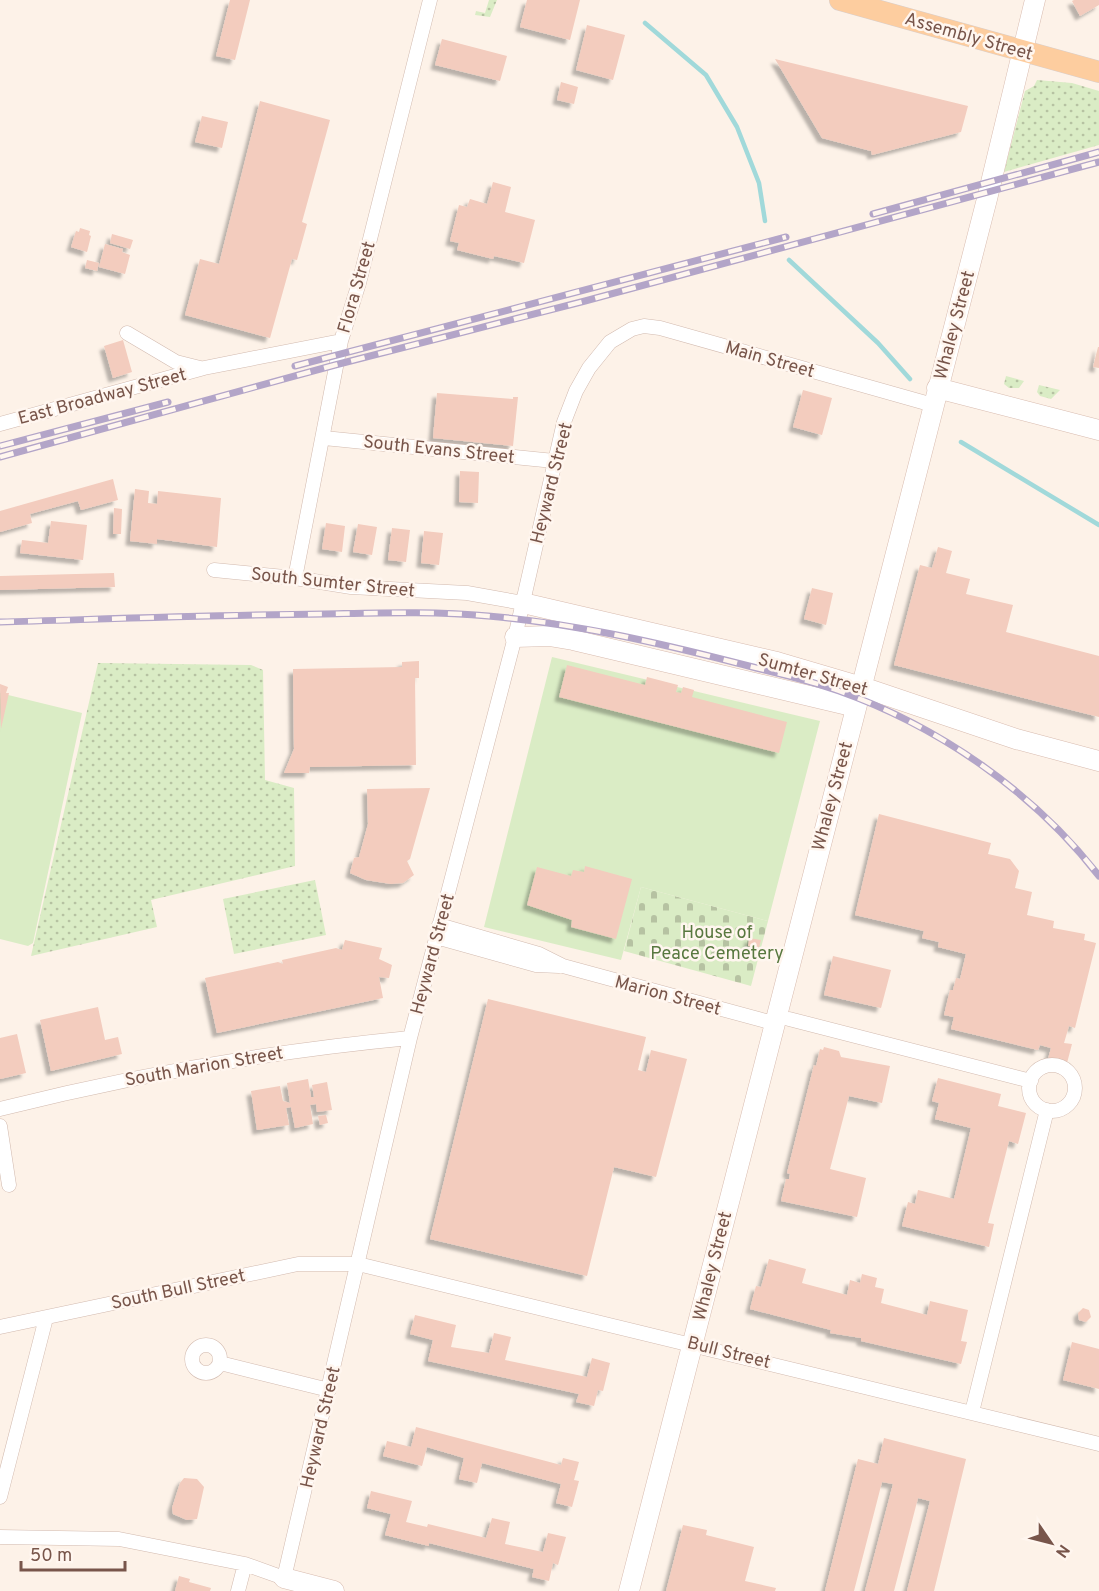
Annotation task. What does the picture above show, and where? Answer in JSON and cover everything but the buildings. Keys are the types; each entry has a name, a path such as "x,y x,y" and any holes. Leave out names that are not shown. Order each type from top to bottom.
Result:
{"main road":[{"name":"Assembly Street","path":"840,0 1099,72"}],"street":[{"name":"Flora Street","path":"296,578 324,438 340,341 360,283 430,0"},
{"name":"Whaley Street","path":"628,1591 781,1021 856,707 993,175 1035,0"},
{"name":"Main Street","path":"610,342 632,329 644,326 660,328 935,397 1099,430"},
{"name":"East Broadway Street","path":"127,333 176,362 204,368"},
{"name":"East Broadway Street","path":"0,424 204,368 340,341"},
{"name":"Heyward Street","path":"284,1578 410,1038 515,637 554,461 576,391 589,368 610,342"},
{"name":"South Evans Street","path":"324,438 554,461"},
{"name":"South Sumter Street","path":"214,570 296,578 351,588 467,593 523,603"},
{"name":"Sumter Street","path":"523,603 777,662 862,687 947,718 1099,761"},
{"name":"Sumter Street","path":"515,637 549,636 573,640 683,664 856,707"},
{"name":"Marion Street","path":"437,931 539,954 563,966 1031,1081"},
{"name":"South Marion Street","path":"0,1109 83,1088 297,1050 410,1038"},
{"path":"1053,1065 1061,1067 1072,1077 1075,1091 1068,1104 1062,1109 1047,1110 1033,1099 1031,1081 1039,1069 1053,1065"},
{"path":"972,1412 1047,1110"},
{"path":"0,1126 9,1185"},
{"name":"South Bull Street","path":"0,1327 298,1264 358,1264"},
{"name":"Bull Street","path":"358,1264 693,1343 1099,1444"},
{"path":"0,1497 46,1318"},
{"path":"220,1363 329,1390"},
{"path":"0,1537 119,1539 245,1564 284,1578 334,1591"},
{"path":"238,1591 245,1564"}],"green space":[{"path":"489,0 497,0 490,17 475,15 476,11 485,13"},
{"path":"1037,80 1072,83 1099,91 1099,145 1004,172 1025,91 1034,86"},
{"path":"1006,376 1024,381 1019,388 1009,388 1004,384"},
{"path":"1039,385 1060,390 1051,399 1040,396 1037,392"},
{"path":"552,657 820,721 768,921 641,887 621,960 484,927"},
{"path":"98,663 251,665 263,670 265,780 294,788 295,866 151,900 157,927 31,956"},
{"path":"0,693 82,713 33,943 28,946 0,939"},
{"path":"315,880 326,935 234,954 223,899"},
{"name":"House of Peace Cemetery","path":"641,887 768,921 751,986 624,951"}],"waterway":[{"path":"645,23 706,75 737,127 759,183 765,221"},
{"path":"789,260 878,343 910,379"},
{"path":"961,442 1099,525"}],"railway":[{"path":"873,214 1099,152"},
{"path":"0,457 335,365 585,301 1099,162"},
{"path":"295,366 786,237"},
{"path":"0,446 168,402"},
{"path":"0,622 243,615 447,613 551,623 675,648 827,687 912,723 982,765 1014,790 1073,845 1099,876"}]}
